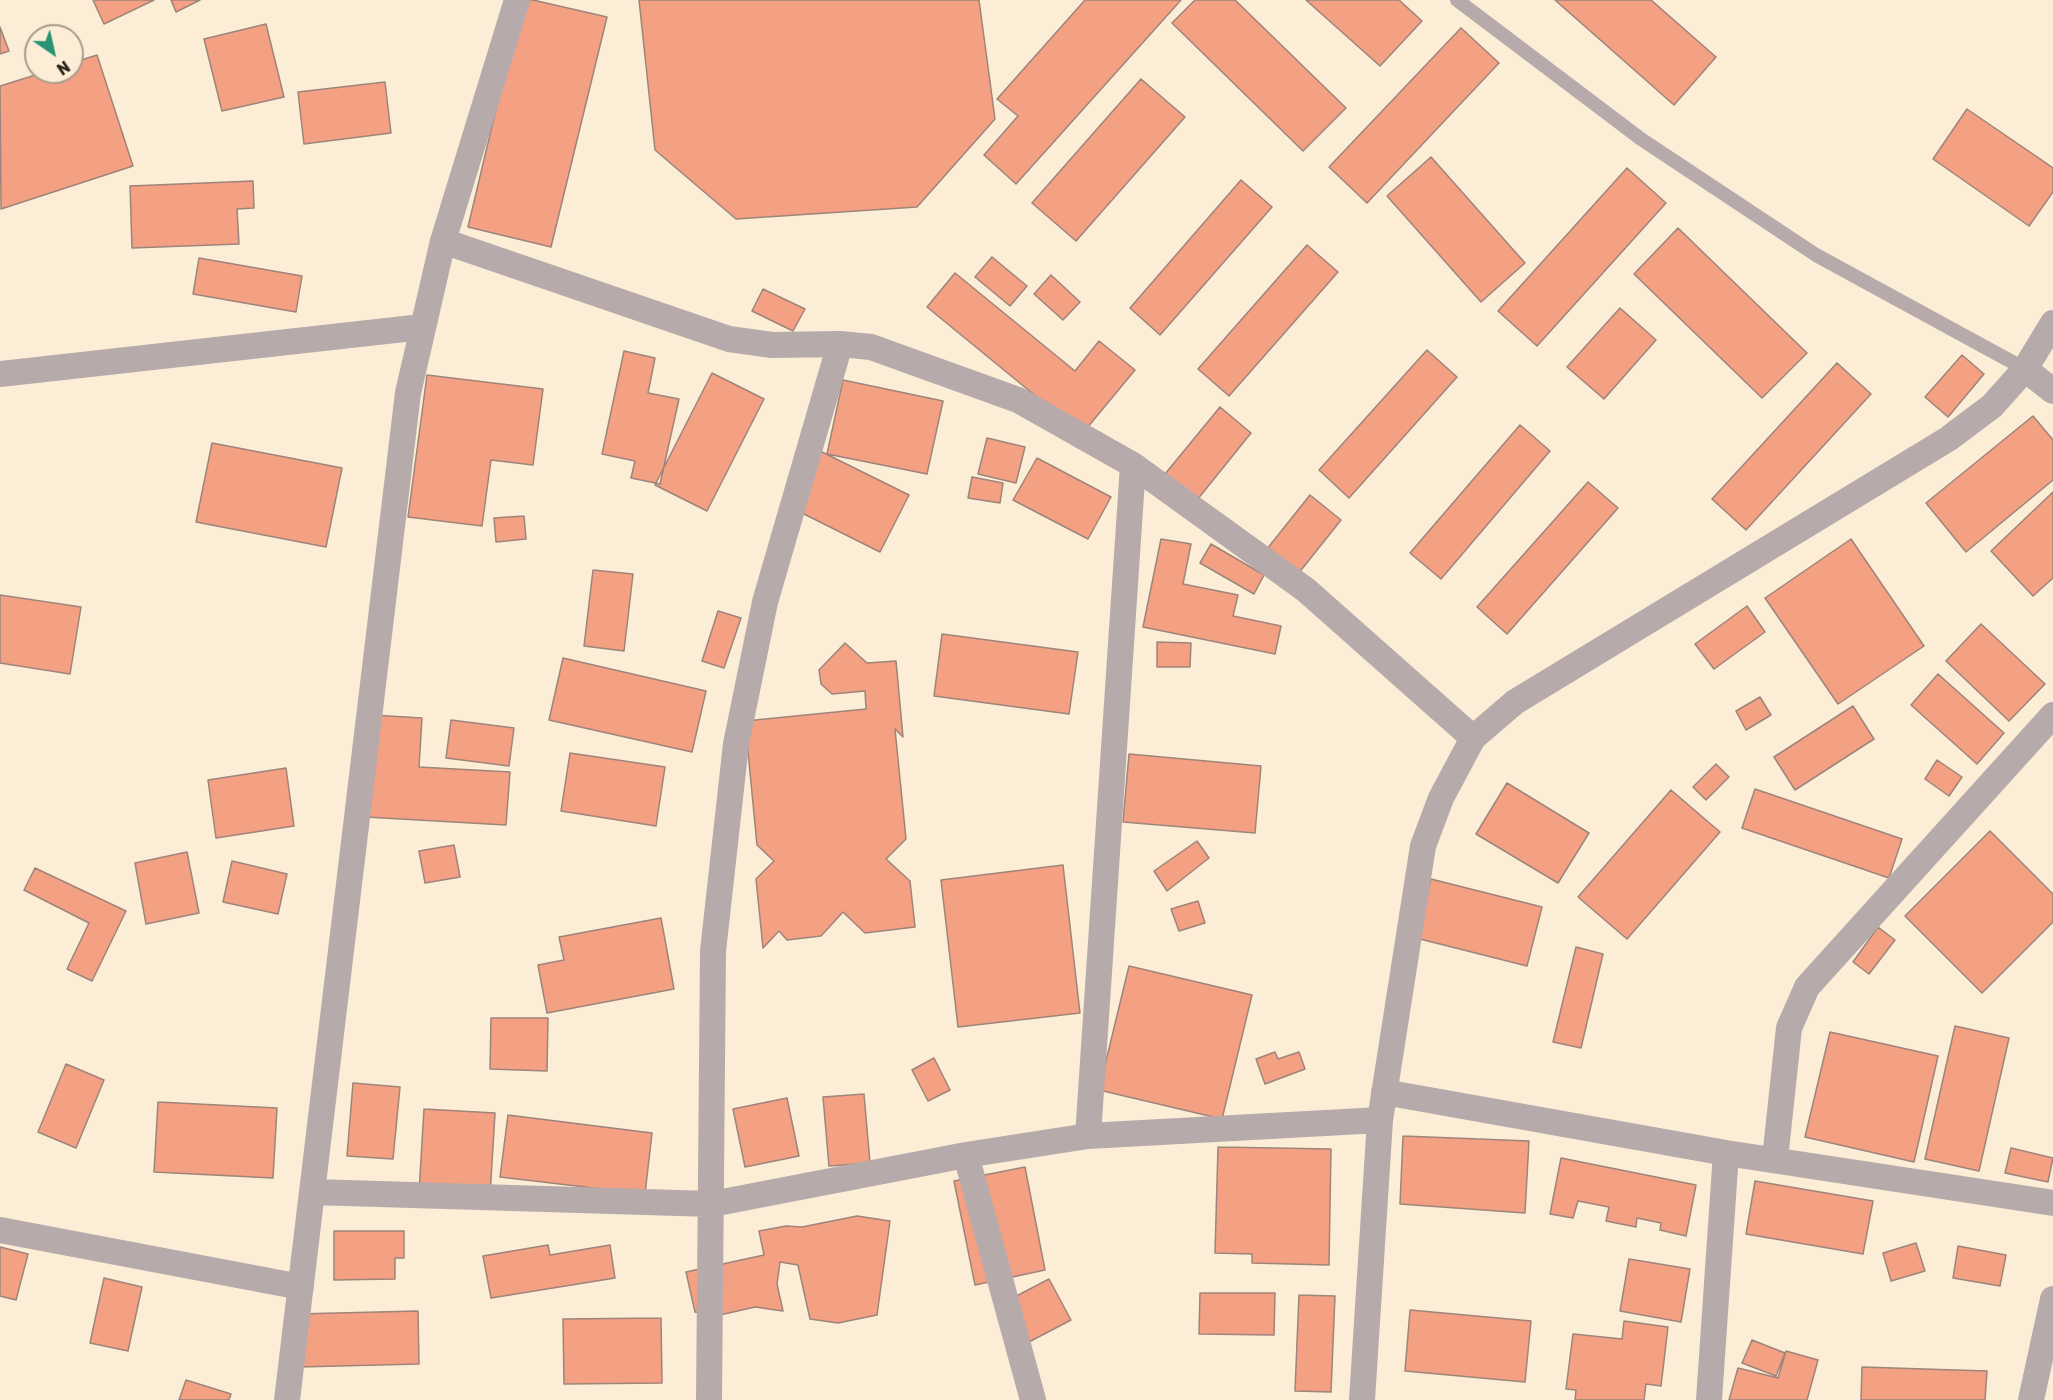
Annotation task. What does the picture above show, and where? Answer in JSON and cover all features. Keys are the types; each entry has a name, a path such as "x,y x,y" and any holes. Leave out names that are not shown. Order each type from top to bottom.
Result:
{"street":[{"path":"287,1400 408,393 443,241 517,0"},
{"path":"443,241 729,339 772,345 840,344 870,347 1018,400 1133,465 1306,590 1473,738"},
{"path":"1362,1400 1380,1120 1424,846 1441,798 1473,738 1515,702 1948,439 1992,406 2025,369 2053,323"},
{"path":"0,374 422,327"},
{"path":"709,1400 713,951 736,744 765,602 840,344"},
{"path":"2025,369 2053,391"},
{"path":"1088,1136 1133,465"},
{"path":"1775,1159 1789,1028 1807,987 2053,715"},
{"path":"1384,1092 1726,1153 2053,1203"},
{"path":"312,1192 712,1204 966,1155 1088,1136 1380,1120"},
{"path":"1709,1400 1726,1153"},
{"path":"966,1155 1033,1400"},
{"path":"0,1230 301,1287"},
{"path":"2031,1400 2053,1299"}],"lane":[{"path":"1457,0 1641,139 1816,255 2025,369"}],"building":[{"path":"93,0 154,0 104,24"},
{"path":"171,0 200,0 176,12"},
{"path":"522,0 533,0 607,17 551,247 468,227"},
{"path":"639,0 979,0 995,119 917,207 736,219 655,150"},
{"path":"1085,0 1181,0 1016,184 984,155 1018,116 997,99"},
{"path":"1195,0 1235,0 1346,108 1303,151 1172,23"},
{"path":"1306,0 1399,0 1422,21 1380,66"},
{"path":"1555,0 1651,0 1716,57 1674,105"},
{"path":"266,24 284,97 222,111 204,39"},
{"path":"0,27 9,51 0,54"},
{"path":"1461,28 1499,63 1367,203 1329,167"},
{"path":"97,55 133,166 1,209 0,86 24,79 24,84 84,84 84,59"},
{"path":"1141,79 1185,117 1076,241 1032,203"},
{"path":"385,82 391,133 304,144 298,92"},
{"path":"1967,109 2053,168 2053,192 2029,226 1933,159"},
{"path":"1431,157 1525,263 1481,302 1387,196"},
{"path":"1627,168 1666,203 1537,346 1498,311"},
{"path":"1241,180 1272,207 1160,335 1130,308"},
{"path":"253,181 254,208 237,209 239,244 132,248 130,186"},
{"path":"1678,228 1807,353 1762,398 1634,274"},
{"path":"1307,245 1338,272 1229,396 1198,369"},
{"path":"992,257 1027,286 1010,306 975,277"},
{"path":"199,258 302,276 296,312 193,294"},
{"path":"955,273 1075,371 1099,341 1135,370 1082,434 927,307"},
{"path":"1051,275 1080,302 1063,320 1034,294"},
{"path":"763,289 805,309 793,331 752,311"},
{"path":"1620,308 1656,340 1604,399 1567,367"},
{"path":"1427,350 1457,377 1349,498 1319,470"},
{"path":"624,351 655,358 648,393 679,399 660,484 631,478 635,461 602,454"},
{"path":"1962,355 1984,374 1948,417 1925,397"},
{"path":"1837,363 1871,394 1746,530 1712,499"},
{"path":"712,373 764,399 707,511 655,485"},
{"path":"427,375 543,389 533,465 491,460 482,526 408,517"},
{"path":"843,380 943,401 927,474 827,454"},
{"path":"1220,407 1251,433 1197,500 1165,474"},
{"path":"2033,416 2053,440 2053,480 1966,552 1926,503"},
{"path":"1520,425 1550,451 1441,579 1410,553"},
{"path":"987,438 1025,447 1016,483 978,474"},
{"path":"212,443 342,468 326,547 196,522"},
{"path":"818,450 909,495 880,552 790,507"},
{"path":"1037,458 1111,497 1088,539 1013,500"},
{"path":"972,477 1003,483 1000,503 968,498"},
{"path":"1588,482 1618,508 1507,634 1477,607"},
{"path":"2053,492 2053,578 2033,596 1991,551"},
{"path":"1310,495 1341,520 1294,579 1263,554"},
{"path":"524,516 526,539 496,542 494,518"},
{"path":"1161,539 1191,544 1183,584 1238,595 1233,616 1281,626 1275,654 1143,627"},
{"path":"1851,539 1924,646 1838,704 1765,598"},
{"path":"1211,544 1264,575 1254,594 1200,563"},
{"path":"593,570 633,574 624,651 584,646"},
{"path":"0,595 81,607 70,674 0,663"},
{"path":"1747,606 1765,632 1714,669 1695,644"},
{"path":"718,611 741,618 724,668 702,661"},
{"path":"1981,624 2045,684 2009,721 1946,661"},
{"path":"942,634 1078,652 1069,714 934,696"},
{"path":"1157,642 1191,643 1190,667 1157,667"},
{"path":"845,643 867,663 896,661 903,737 895,729 906,839 886,859 910,881 915,927 865,933 843,912 821,936 787,940 779,931 763,948 756,879 774,861 757,845 745,721 866,709 865,691 832,694 821,684 819,670"},
{"path":"563,658 706,691 692,752 549,720"},
{"path":"1938,674 2004,733 1977,764 1911,705"},
{"path":"1760,697 1771,715 1746,730 1736,711"},
{"path":"1853,706 1874,739 1795,790 1774,757"},
{"path":"372,715 422,718 419,767 510,772 506,825 366,817"},
{"path":"451,720 514,728 509,766 446,758"},
{"path":"570,753 665,767 656,826 561,811"},
{"path":"1129,754 1261,766 1255,833 1123,822"},
{"path":"1937,760 1962,777 1949,796 1925,779"},
{"path":"1716,764 1729,777 1706,800 1693,787"},
{"path":"286,768 294,826 216,838 208,780"},
{"path":"1507,783 1589,833 1558,883 1476,834"},
{"path":"1755,789 1902,839 1889,878 1742,828"},
{"path":"1671,790 1720,832 1627,939 1578,897"},
{"path":"1990,831 2053,894 2053,922 1982,993 1905,916"},
{"path":"1197,841 1209,858 1167,891 1154,871"},
{"path":"454,845 460,877 425,883 419,851"},
{"path":"187,852 199,913 146,924 135,863"},
{"path":"232,861 287,874 278,914 223,902"},
{"path":"1063,865 1080,1013 958,1027 941,880"},
{"path":"35,868 126,911 92,981 67,969 89,923 24,890"},
{"path":"1431,879 1542,907 1527,966 1416,938"},
{"path":"1198,901 1205,923 1179,931 1171,909"},
{"path":"661,918 674,989 547,1013 538,965 564,960 559,937"},
{"path":"1878,927 1895,940 1869,974 1853,962"},
{"path":"1576,947 1603,954 1581,1048 1553,1042"},
{"path":"1129,966 1252,995 1222,1119 1099,1090"},
{"path":"491,1018 548,1018 547,1071 490,1069"},
{"path":"1955,1026 2009,1038 1979,1171 1925,1159"},
{"path":"1830,1032 1938,1056 1914,1162 1805,1137"},
{"path":"1275,1052 1278,1059 1299,1052 1305,1069 1265,1084 1256,1059"},
{"path":"934,1058 950,1090 928,1101 912,1070"},
{"path":"66,1064 104,1080 76,1148 38,1132"},
{"path":"353,1083 400,1087 393,1159 347,1156"},
{"path":"864,1094 870,1163 829,1166 823,1097"},
{"path":"787,1098 799,1156 745,1167 733,1109"},
{"path":"158,1102 277,1108 273,1178 154,1172"},
{"path":"424,1109 495,1113 490,1196 419,1192"},
{"path":"508,1115 652,1133 645,1194 500,1177"},
{"path":"1403,1136 1529,1141 1525,1213 1400,1204"},
{"path":"1218,1147 1331,1149 1329,1265 1252,1263 1252,1254 1215,1253"},
{"path":"2011,1148 2053,1158 2048,1182 2005,1173"},
{"path":"1561,1158 1696,1185 1686,1236 1660,1230 1661,1223 1637,1218 1636,1227 1606,1221 1609,1207 1578,1201 1573,1218 1550,1214"},
{"path":"1025,1167 1045,1270 975,1285 954,1181"},
{"path":"1755,1181 1873,1201 1863,1254 1746,1234"},
{"path":"857,1216 890,1221 877,1315 838,1323 810,1319 798,1265 780,1262 777,1284 783,1311 755,1307 720,1315 695,1312 686,1272 764,1255 759,1231 786,1226 802,1227"},
{"path":"334,1231 404,1231 404,1258 395,1258 395,1279 334,1280"},
{"path":"1916,1243 1925,1271 1891,1281 1883,1253"},
{"path":"548,1245 550,1255 610,1245 615,1278 491,1298 483,1256"},
{"path":"1958,1246 2006,1255 2000,1286 1953,1278"},
{"path":"0,1247 28,1254 16,1300 0,1296"},
{"path":"1629,1259 1690,1269 1681,1322 1620,1311"},
{"path":"104,1278 142,1287 128,1351 90,1343"},
{"path":"1049,1279 1071,1320 1027,1343 1005,1302"},
{"path":"1200,1293 1275,1293 1274,1335 1199,1334"},
{"path":"1299,1295 1335,1296 1331,1392 1295,1391"},
{"path":"1410,1310 1531,1321 1525,1382 1405,1371"},
{"path":"418,1311 419,1364 298,1367 297,1314"},
{"path":"661,1318 662,1383 564,1384 563,1319"},
{"path":"1624,1321 1668,1327 1661,1386 1646,1384 1644,1400 1575,1400 1576,1390 1566,1389 1573,1334 1622,1339"},
{"path":"1752,1340 1785,1353 1776,1376 1742,1363"},
{"path":"1786,1351 1818,1360 1807,1400 1729,1400 1738,1368 1778,1378"},
{"path":"1862,1367 1987,1371 1985,1400 1861,1400"},
{"path":"186,1380 231,1394 229,1400 179,1400"}]}
